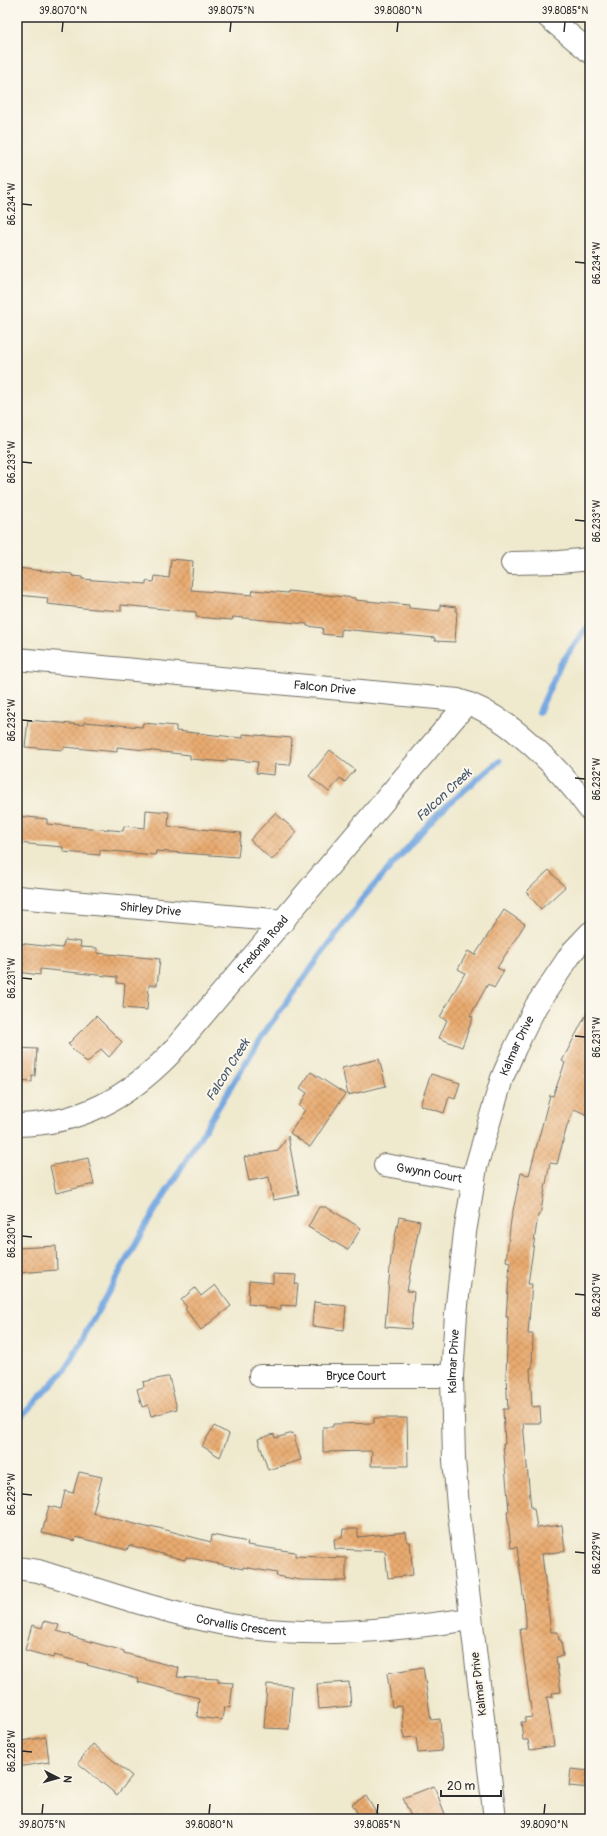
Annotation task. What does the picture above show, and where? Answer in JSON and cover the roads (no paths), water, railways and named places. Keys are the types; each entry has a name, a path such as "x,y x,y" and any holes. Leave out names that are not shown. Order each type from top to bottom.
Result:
{"street":[{"path":"548,17 590,52"},
{"path":"512,563 560,562 590,559"},
{"name":"Falcon Drive","path":"17,659 449,699 467,702 485,711 539,752 565,778 590,810"},
{"name":"Fredonia Road","path":"17,1125 52,1122 88,1112 137,1085 170,1054 284,921 467,702"},
{"name":"Shirley Drive","path":"17,897 284,921"},
{"name":"Kalmar Drive","path":"495,1819 454,1460 452,1376 456,1314 464,1239 476,1167 502,1078 515,1048 540,1000 573,951 590,933"},
{"name":"Gwynn Court","path":"385,1165 474,1181"},
{"name":"Bryce Court","path":"260,1376 452,1376"},
{"name":"Corvallis Crescent","path":"17,1568 38,1571 189,1616 224,1624 271,1630 344,1633 408,1628 471,1619"}],"waterway":[{"name":"Falcon Creek","path":"539,712 560,665 585,630 590,627"},
{"name":"Falcon Creek","path":"17,1421 65,1370 143,1230 264,1033 362,899 439,812 499,761"}]}
